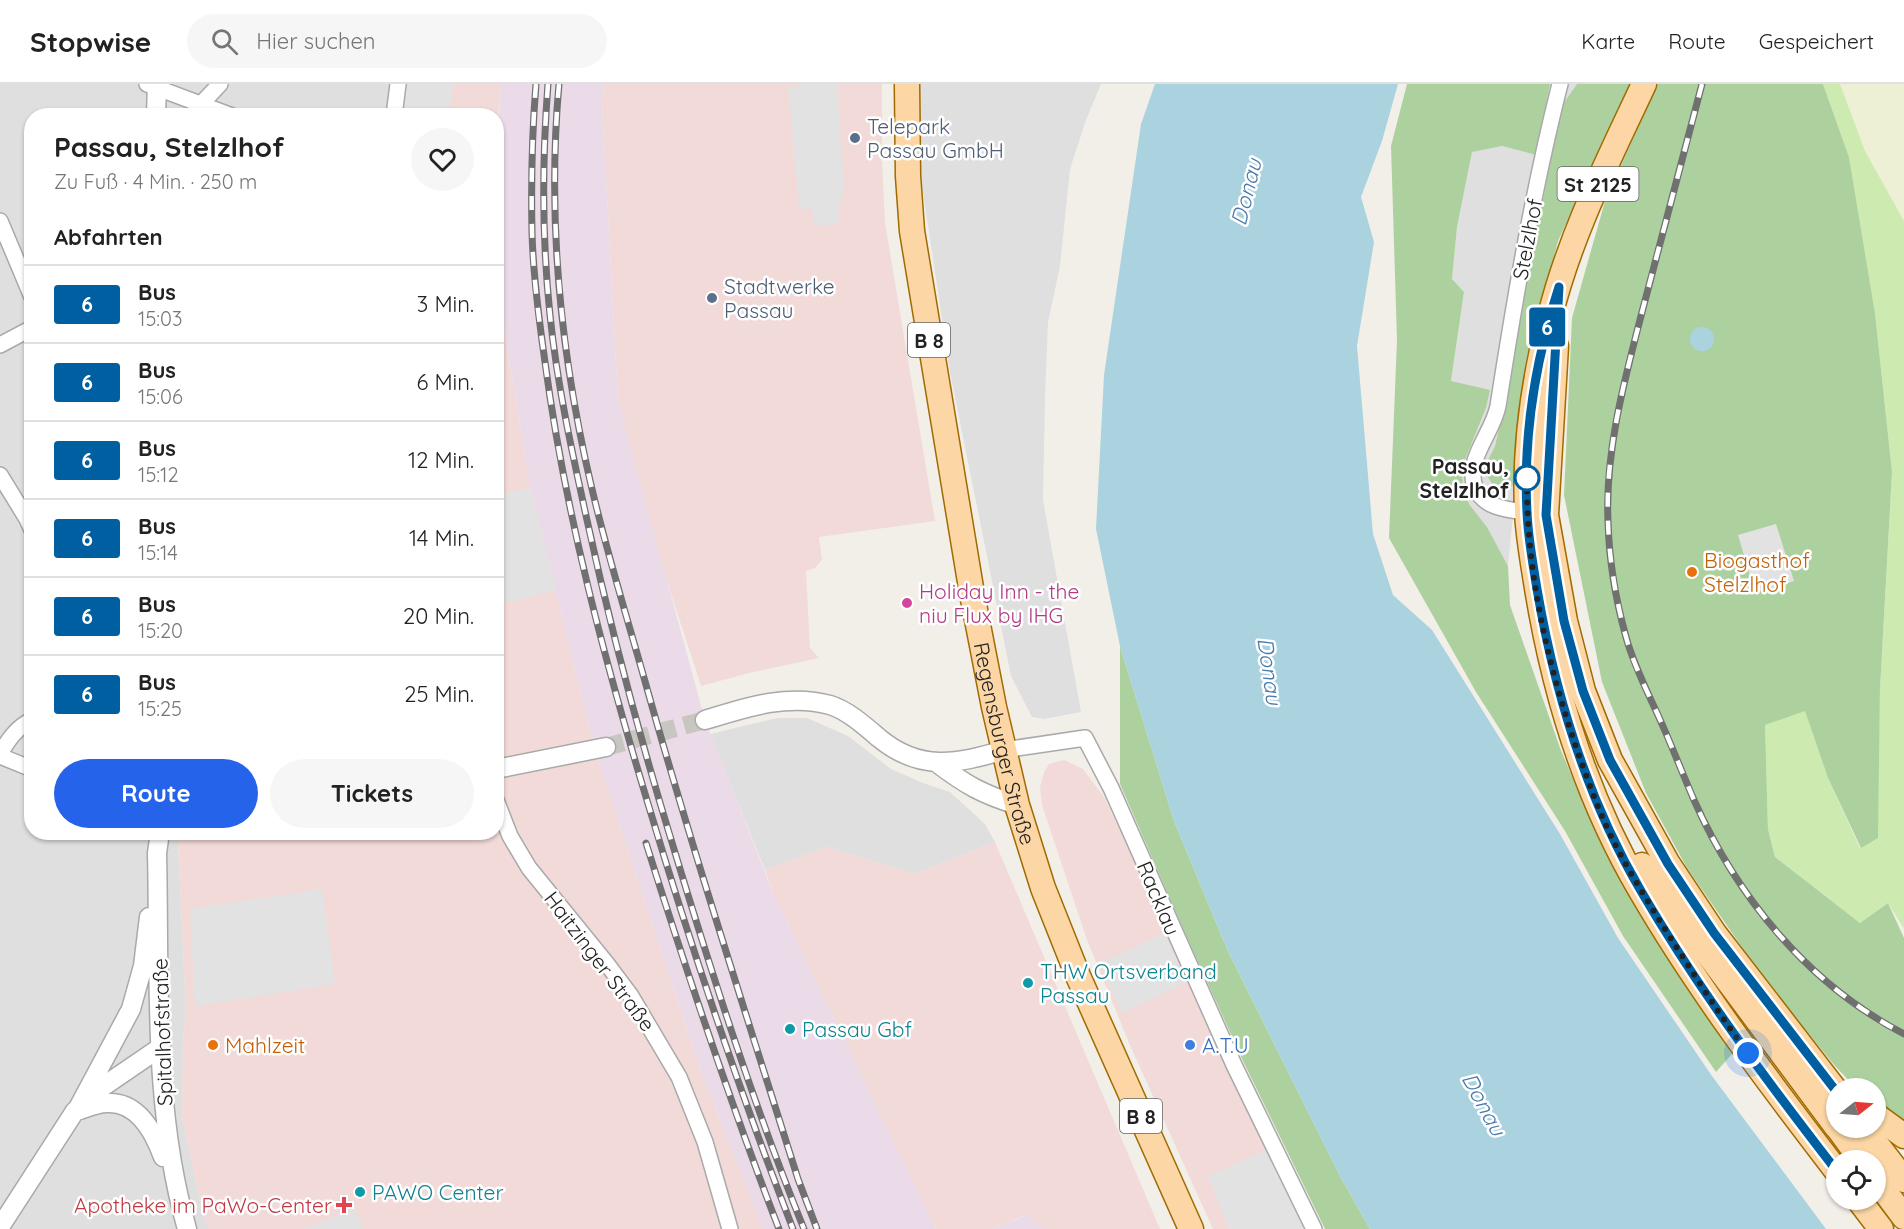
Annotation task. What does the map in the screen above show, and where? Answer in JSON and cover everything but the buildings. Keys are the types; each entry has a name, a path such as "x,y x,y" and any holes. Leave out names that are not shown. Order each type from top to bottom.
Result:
{"main road":[{"name":"Regensburger Straße","path":"907,84 908,176 912,231 972,594 992,700 1017,805 1043,888 1078,976 1191,1229"},
{"name":"St 2125","path":"1594,793 1575,743 1548,646 1533,567 1537,514 1530,420 1550,314 1559,287 1588,205 1644,84"},
{"name":"St 2125","path":"1537,514 1583,691 1610,760 1668,864 1714,933 1797,1041"},
{"path":"1594,793 1655,883 1826,1112"},
{"path":"1594,793 1602,815 1640,890 1682,956 1737,1038 1826,1157"},
{"path":"1797,1041 1832,1078"},
{"path":"1797,1041 1826,1078"},
{"path":"1886,1123 1904,1136"},
{"path":"1872,1138 1904,1180"},
{"path":"1886,1193 1904,1217"},
{"path":"1867,1210 1881,1229"}],"street":[{"path":"202,103 220,84"},
{"path":"395,108 398,84"},
{"name":"Stelzlhof","path":"1537,514 1491,505 1481,498 1472,472 1496,413 1518,283 1560,84"},
{"path":"155,108 153,85 214,108"},
{"path":"0,221 24,278"},
{"path":"0,345 24,332"},
{"path":"0,475 24,514"},
{"path":"705,720 753,705 805,700 832,706 861,723 885,742 913,757 937,763 974,759 1004,750"},
{"path":"24,724 8,739 0,755 24,766"},
{"name":"Racklau","path":"1004,750 1085,738 1111,788 1234,1065 1314,1229"},
{"path":"504,767 606,747"},
{"path":"937,763 960,781 987,796 1017,805"},
{"name":"Haitzinger Straße","path":"504,821 510,836 529,868 631,996 679,1077 705,1142 730,1229"},
{"name":"Spitalhofstraße","path":"159,840 161,1047 167,1134 178,1199 187,1229"},
{"path":"0,1227 76,1110 131,1009 143,966 158,853"},
{"path":"76,1110 101,1088 161,1047"},
{"path":"76,1110 105,1103 121,1103 135,1110 156,1138 178,1199"}],"shaded area":[{"path":"0,84 399,84 396,108 24,108 24,840 180,840 186,1011 183,1040 182,1116 202,1211 209,1229 0,1229"},
{"path":"399,84 501,84 499,108 396,108"},
{"path":"399,84 453,84 450,108 396,108"},
{"path":"501,84 604,84 602,102 618,401 705,720 774,895 936,1229 763,1229 701,1072 595,750 530,488 504,328 504,108 500,108"},
{"path":"604,84 882,84 885,223 935,521 819,537 822,560 815,568 806,571 810,648 819,658 701,686 665,575 618,401 602,102"},
{"path":"799,84 837,84 844,191 838,208 839,224 814,226 812,208 799,210 788,87 799,86"},
{"path":"920,84 1101,84 1070,169 1060,266 1048,322 1045,396 1043,500 1081,712 1044,719 1032,717 1011,676 950,372 920,172 917,125"},
{"path":"1550,84 1577,84 1558,112 1500,424 1495,446 1483,470 1516,485 1508,566 1487,527 1469,504 1463,487 1462,467 1486,408 1451,381 1464,292 1452,279 1457,227 1472,151 1502,146 1536,155"},
{"path":"504,328 530,488 595,750 701,1072 763,1229 209,1229 202,1211 182,1116 183,1040 186,1011 179,840 504,840"},
{"path":"530,488 556,590 504,603 504,494"},
{"path":"1776,524 1794,581 1755,593 1738,535"},
{"path":"777,718 807,718 848,736 891,769 950,792 985,824 995,842 915,874 826,847 765,870 710,734"},
{"path":"1064,760 1083,769 1104,797 1306,1229 1213,1229 1129,1043 1086,937 1042,805 1040,787 1044,772 1049,764"},
{"path":"995,842 1160,1229 1044,1229 1025,1215 993,1229 936,1229 774,895 765,870 826,847 915,874"},
{"path":"322,889 335,984 195,1006 190,909"},
{"path":"1164,933 1187,982 1122,1013 1099,964"},
{"path":"1265,1151 1306,1229 1229,1229 1208,1176"},
{"path":"355,1208 363,1229 304,1229"},
{"path":"1026,1215 1044,1229 993,1229"}],"green space":[{"path":"1407,84 1550,84 1536,155 1502,146 1472,152 1457,227 1452,279 1464,292 1451,381 1490,390 1486,408 1462,467 1463,487 1469,504 1487,527 1508,566 1510,605 1560,748 1590,819 1630,895 1732,1054 1716,1072 1623,936 1565,831 1476,692 1389,538 1397,340 1391,146"},
{"path":"1577,84 1630,84 1558,241 1539,314 1516,485 1495,488 1483,470 1495,446 1500,424 1523,282 1544,195 1558,111"},
{"path":"1658,84 1823,84 1849,157 1875,313 1892,472 1880,689 1878,838 1861,848 1828,778 1805,711 1765,725 1768,829 1775,857 1860,923 1888,903 1904,938 1904,1122 1886,1111 1886,1078 1846,1078 1835,1066 1762,976 1687,868 1646,793 1602,682 1564,495 1572,318 1605,201"},
{"path":"1823,84 1840,84 1865,151 1904,221 1904,929 1888,903 1860,923 1775,857 1768,829 1765,725 1805,710 1828,778 1860,848 1877,838 1880,689 1892,472 1875,313 1849,157"},
{"path":"1840,84 1904,84 1904,221 1865,151"},
{"path":"1120,646 1174,821 1227,949 1340,1176 1370,1229 1325,1229 1243,1061 1120,784"}],"water":[{"name":"Donau","path":"1155,84 1398,84 1382,141 1361,197 1374,242 1357,346 1373,534 1393,595 1432,630 1560,834 1618,938 1712,1076 1826,1229 1370,1229 1340,1176 1227,949 1174,821 1120,646 1096,529 1104,375 1141,124"},
{"path":"1702,327 1711,330 1714,339 1711,348 1702,351 1693,348 1690,339 1693,330"}],"tunnel":[{"path":"606,747 705,720"}],"railway":[{"path":"536,84 532,195 535,281 553,419 575,531 617,698 665,860 735,1072 793,1229"},
{"path":"548,84 544,200 545,258 550,315 566,418 596,560 636,718 700,935 749,1083 804,1229"},
{"path":"559,84 555,186 559,288 572,389 592,489 619,590 721,936 798,1179 817,1229"},
{"path":"1702,84 1628,366 1617,417 1610,469 1608,521 1611,565 1619,609 1639,673 1694,800 1731,870 1779,935 1807,964 1869,1014 1904,1034"},
{"path":"646,843 743,1133 779,1229"}],"bus line":[{"name":"6","path":"1826,1078 1714,933 1668,864 1610,760 1583,691 1564,621 1546,515 1559,287 1550,314 1530,420 1527,454 1527,512 1541,615 1559,690 1575,743 1602,815 1640,890 1737,1038 1826,1157"}],"place":[{"name":"Telepark Passau GmbH","path":"855,138"},
{"name":"Stadtwerke Passau","path":"712,298"},
{"name":"Passau, Stelzlhof","path":"1527,478"},
{"name":"Biogasthof Stelzlhof","path":"1692,572"},
{"name":"Holiday Inn - the niu Flux by IHG","path":"907,603"},
{"name":"THW Ortsverband Passau","path":"1028,983"},
{"name":"Passau Gbf","path":"790,1029"},
{"name":"Mahlzeit","path":"213,1045"},
{"name":"A.T.U","path":"1190,1045"},
{"name":"PAWO Center","path":"360,1192"},
{"name":"Apotheke im PaWo-Center","path":"344,1205"}],"route":[{"path":"1527,478 1527,474 1527,512 1541,615 1559,690 1575,743 1602,815 1640,890 1748,1053"}]}
